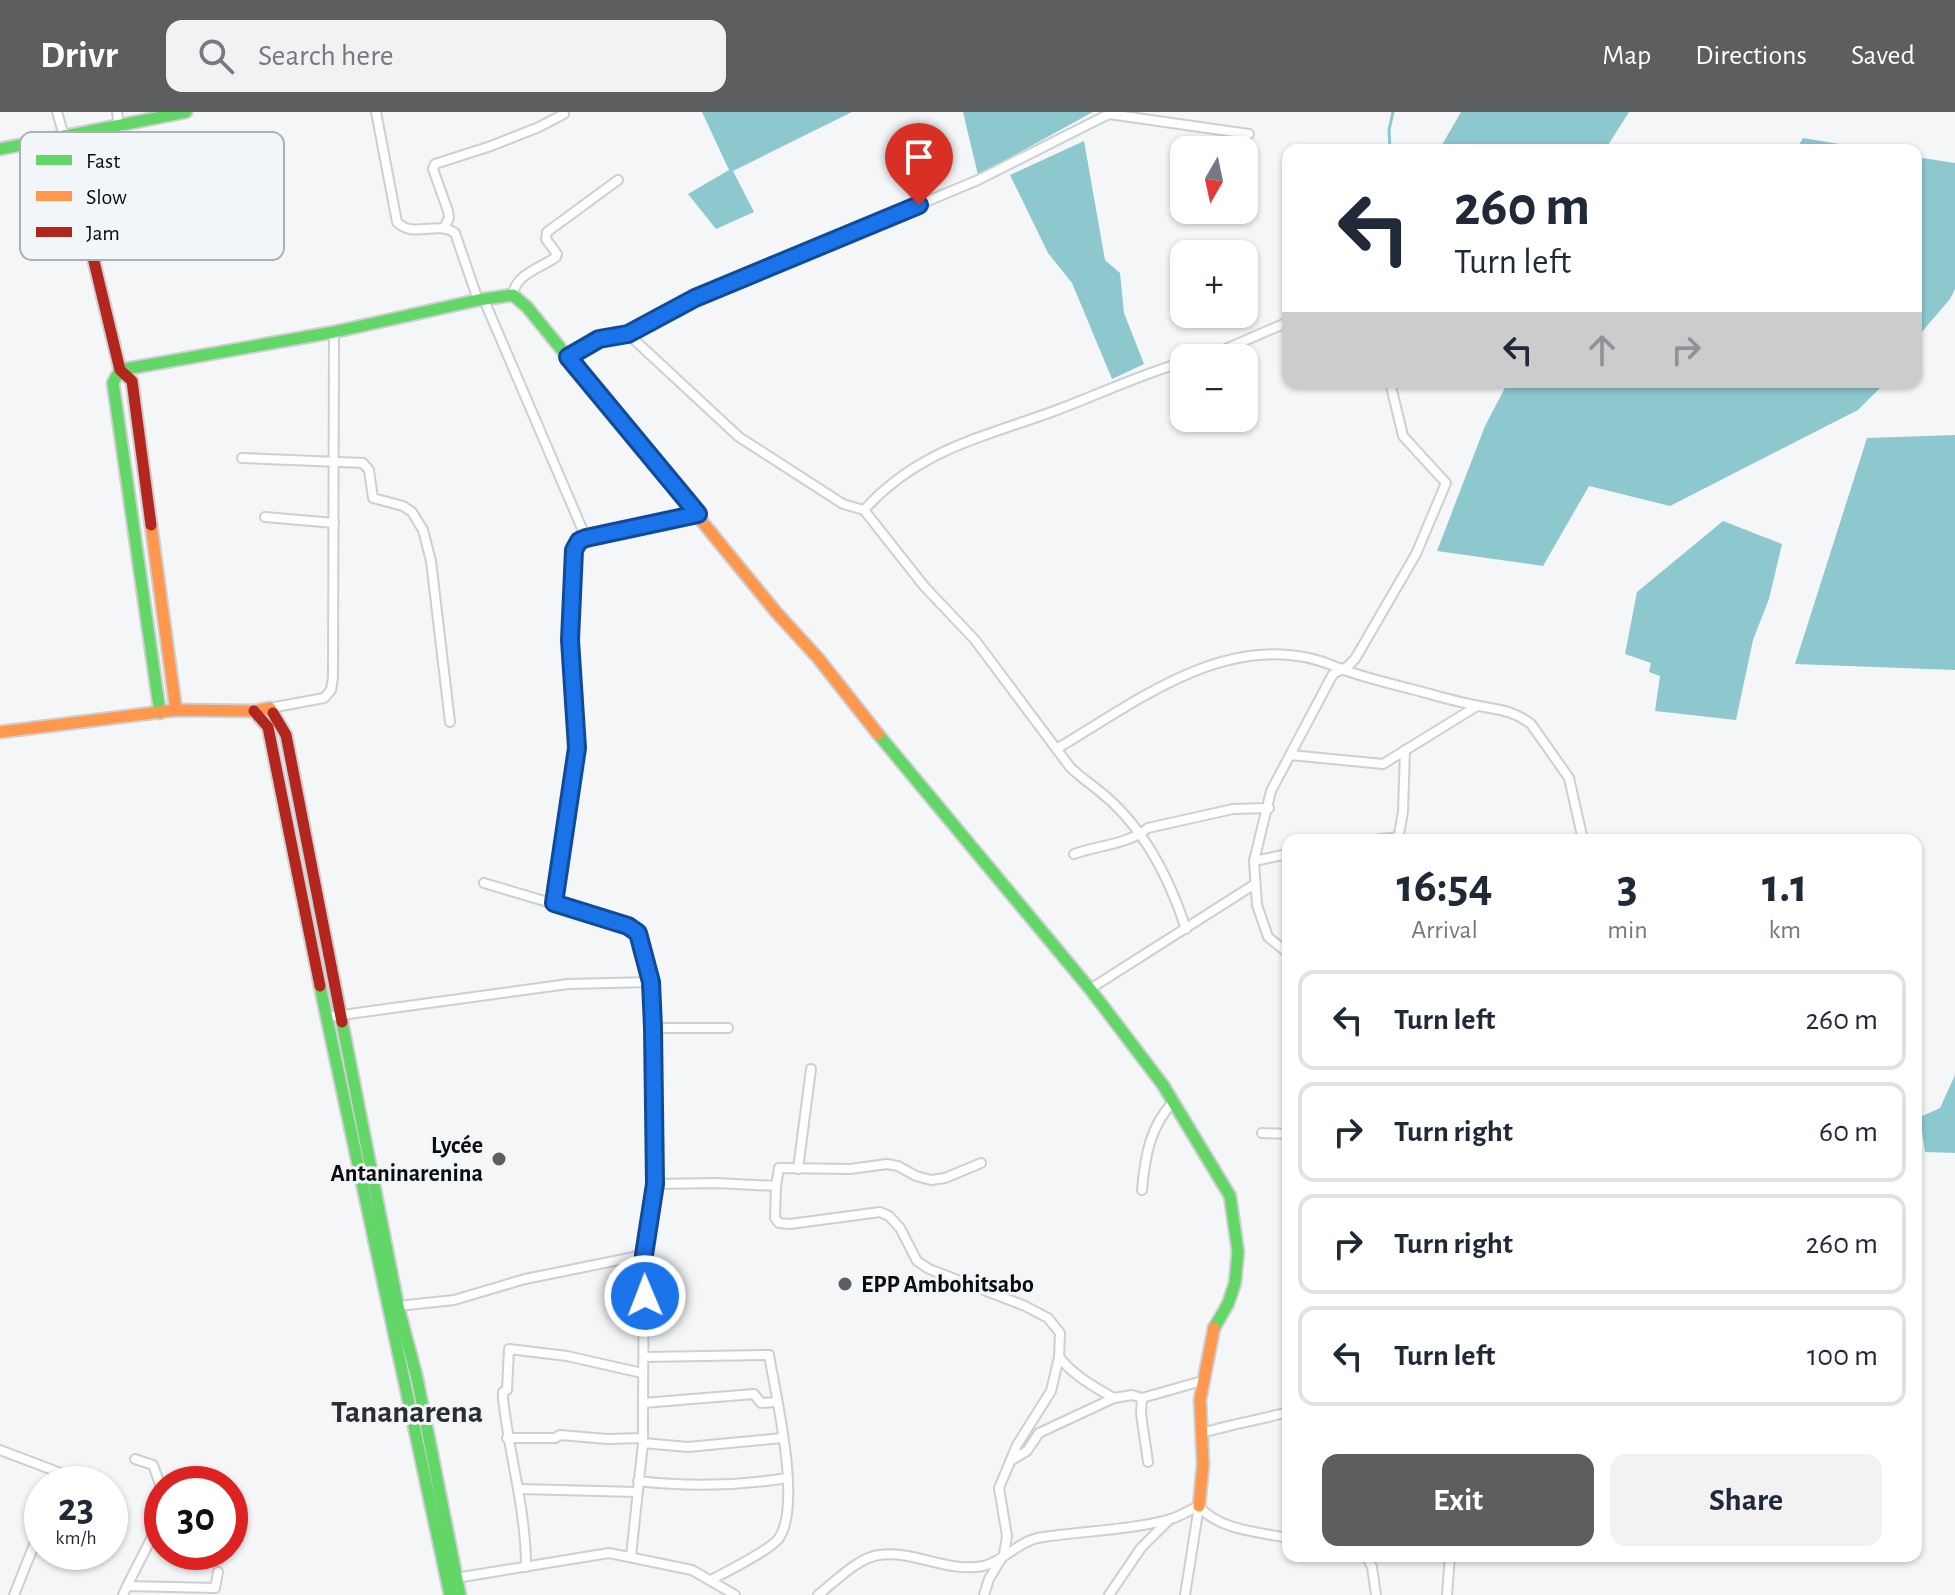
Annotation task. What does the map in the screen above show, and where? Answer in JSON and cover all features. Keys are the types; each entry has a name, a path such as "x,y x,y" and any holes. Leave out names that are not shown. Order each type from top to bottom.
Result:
{"street":[{"path":"57,112 63,132"},
{"path":"76,132 118,118 186,112"},
{"path":"376,112 397,222 407,230 444,228 455,233 481,300 586,538"},
{"path":"444,228 449,218 433,169 435,164 491,146 564,114"},
{"path":"568,357 599,339 628,334 695,298 978,180 1109,114 1249,134"},
{"path":"0,149 20,145"},
{"path":"513,295 521,278 556,257 546,239 547,232 618,180"},
{"path":"94,260 120,370 132,381 176,710"},
{"path":"120,370 334,332 513,295 527,307 1090,989 1174,1101 1230,1196 1238,1252 1235,1283 1228,1304 1215,1325 1202,1381 1203,1464 1185,1595"},
{"path":"1237,344 1282,325"},
{"path":"0,732 176,710 254,711 324,698 331,690 334,332"},
{"path":"628,334 747,444 843,504 864,510 924,586 975,640 1070,767 1083,781 1098,789 1139,835 1167,878 1186,929"},
{"path":"864,510 884,488 928,458 974,438 1170,367"},
{"path":"120,370 113,383 160,713"},
{"path":"1282,948 1268,937 1257,905 1255,884 1254,861 1271,791 1333,674 1355,659 1416,554 1446,483 1403,436 1391,388"},
{"path":"242,458 334,460 367,466 373,498 403,506 418,519 431,561 450,722"},
{"path":"554,903 577,748 570,640 574,550 579,541 586,538 698,514"},
{"path":"265,517 334,523"},
{"path":"1058,748 1187,673 1249,656 1280,654 1331,662 1341,669 1477,706 1500,708 1531,724 1569,778 1582,834"},
{"path":"1290,755 1383,764 1477,706"},
{"path":"270,708 286,735 322,913 373,1202"},
{"path":"254,711 268,727 327,1017 394,1300 417,1378 427,1456 448,1562 450,1595"},
{"path":"1399,834 1403,812 1405,750"},
{"path":"1074,854 1139,835 1148,828 1233,809 1269,808"},
{"path":"1254,861 1282,855"},
{"path":"484,883 628,926 638,933 651,982 655,1184 644,1255 643,1440 631,1556"},
{"path":"1090,989 1255,884"},
{"path":"305,917 322,913"},
{"path":"327,1017 568,984 651,982"},
{"path":"653,1028 728,1028"},
{"path":"798,1169 811,1069"},
{"path":"1142,1190 1144,1161 1154,1128 1174,1101"},
{"path":"1262,1133 1282,1134"},
{"path":"981,1163 945,1178 931,1180 887,1164 850,1169 779,1168 775,1218 779,1223 790,1224 880,1212 889,1216 910,1244 917,1261 929,1269 1025,1306 1048,1318 1060,1333 1059,1357 1051,1391 1010,1461 999,1488 1007,1536 1004,1554 989,1579 984,1595"},
{"path":"655,1184 776,1186"},
{"path":"394,1300 454,1300 525,1279 644,1255"},
{"path":"526,1567 520,1489 507,1438 503,1392 507,1390 509,1349 567,1356 642,1373"},
{"path":"644,1357 769,1355 788,1459 785,1527 778,1541 711,1580"},
{"path":"1059,1357 1092,1386 1114,1398"},
{"path":"1010,1461 1027,1451 1039,1433 1114,1398 1132,1395 1142,1398 1202,1381"},
{"path":"643,1403 754,1394 761,1403 776,1402"},
{"path":"1142,1398 1141,1414 1148,1462"},
{"path":"1202,1433 1237,1421 1282,1414"},
{"path":"507,1438 555,1438 560,1435 643,1440 688,1447 782,1438"},
{"path":"0,1450 42,1466"},
{"path":"135,1459 153,1466"},
{"path":"638,1481 695,1487 743,1485 787,1478"},
{"path":"520,1489 637,1492"},
{"path":"818,1595 853,1567 877,1555 967,1568 986,1566 1021,1543 1042,1537 1170,1519 1199,1506"},
{"path":"1199,1506 1207,1516 1218,1522 1282,1537"},
{"path":"1109,1595 1141,1548 1170,1519"},
{"path":"144,1553 125,1591 215,1588 218,1572"},
{"path":"456,1578 609,1553 692,1570 735,1595"},
{"path":"448,1562 460,1595"},
{"path":"1369,1562 1376,1595"},
{"path":"1447,1595 1450,1562"},
{"path":"14,1595 24,1570"}],"water":[{"path":"702,112 852,112 733,171 754,212 716,229 688,194 729,170"},
{"path":"963,112 1093,112 978,175"},
{"path":"1461,112 1629,112 1609,144 1442,144"},
{"path":"1803,138 1839,144 1800,144"},
{"path":"1084,141 1105,260 1120,273 1124,313 1144,364 1112,379 1072,283 1048,253 1010,175"},
{"path":"1922,158 1955,163 1955,289 1922,332"},
{"path":"1505,388 1880,388 1858,410 1670,506 1589,486 1543,566 1437,551 1485,426"},
{"path":"1955,435 1955,670 1795,664 1867,438"},
{"path":"1723,521 1782,544 1769,599 1753,640 1736,720 1655,711 1660,676 1649,672 1651,663 1625,654 1637,592"},
{"path":"1955,1075 1955,1153 1925,1152 1922,1116 1940,1108"}],"waterway":[{"path":"1390,144 1393,112"}],"traffic: fast":[{"path":"85,132 186,112"},
{"path":"0,149 20,145"},
{"path":"160,713 113,383 120,370 334,332 513,295 527,307 597,393"},
{"path":"878,734 1090,989 1163,1085 1230,1196 1238,1252 1235,1283 1228,1304 1214,1328"},
{"path":"320,986 450,1595"},
{"path":"342,1022 398,1306 417,1378 460,1595"}],"traffic: slow":[{"path":"597,393 878,734"},
{"path":"151,525 176,710"},
{"path":"0,732 176,710 254,711 270,708 273,713"},
{"path":"1199,1506 1203,1464 1200,1400 1214,1328"}],"traffic: jam":[{"path":"94,260 120,370 132,381 151,525"},
{"path":"254,711 268,727 320,986"},
{"path":"273,713 286,735 342,1022"}],"place":[{"name":"Lycée Antaninarenina","path":"499,1159"},
{"name":"EPP Ambohitsabo","path":"845,1284"}],"district":[{"name":"Tananarena","path":"407,1411"}],"route":[{"path":"645,1296 644,1255 655,1184 651,982 638,933 628,926 554,903 577,748 570,640 574,550 579,541 586,538 698,514 568,357 599,339 628,334 695,298 919,205"}]}
